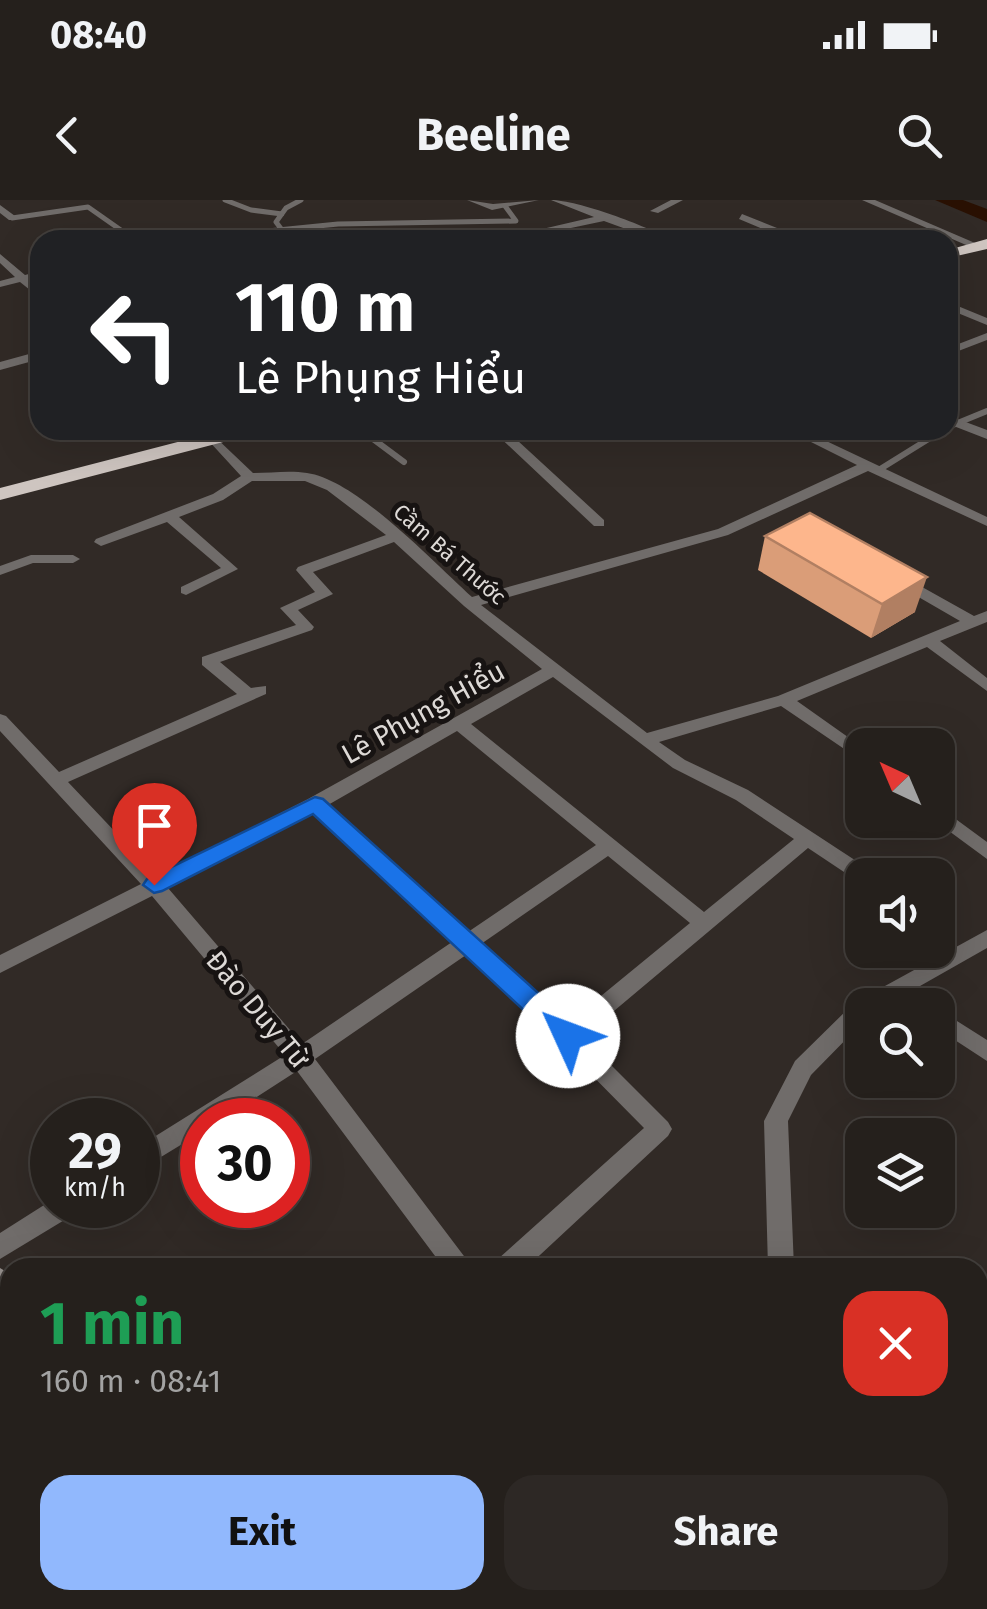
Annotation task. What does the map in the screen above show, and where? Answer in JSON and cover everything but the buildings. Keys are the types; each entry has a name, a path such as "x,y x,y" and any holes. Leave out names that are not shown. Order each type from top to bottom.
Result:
{"highway":[{"path":"0,494 188,440"}],"street":[{"path":"472,200 492,207 534,200"},
{"path":"556,200 643,230"},
{"path":"656,212 678,200"},
{"path":"866,200 943,230"},
{"path":"0,208 6,219"},
{"path":"742,217 774,230"},
{"path":"549,230 608,218"},
{"path":"958,236 982,245"},
{"path":"0,257 30,286"},
{"path":"0,284 30,276"},
{"path":"958,309 987,322"},
{"path":"958,348 987,336"},
{"path":"0,366 30,358"},
{"path":"958,428 987,435"},
{"path":"101,542 170,518 235,488 250,476 202,440"},
{"path":"509,440 599,523"},
{"path":"813,440 987,522"},
{"path":"469,603 629,560 775,511 872,469"},
{"name":"Cầm Bá Thước","path":"250,476 272,474 332,487 396,536 469,603 644,740 678,764 742,795 845,864"},
{"path":"775,511 791,520"},
{"path":"170,518 245,580"},
{"path":"56,780 255,692 208,660 306,627 288,608 326,594 303,570 396,536"},
{"path":"0,571 31,560 73,560"},
{"path":"186,590 231,569"},
{"path":"890,576 980,619"},
{"path":"644,740 784,700 980,619"},
{"path":"930,641 987,686"},
{"name":"Lê Phụng Hiểu","path":"0,965 315,804 552,670"},
{"path":"784,700 845,744"},
{"name":"Đào Duy Từ","path":"0,720 154,885 300,1058 452,1258"},
{"path":"460,724 702,922"},
{"path":"315,804 568,1036 660,1129 517,1258"},
{"path":"955,827 987,852"},
{"path":"568,1036 806,839"},
{"path":"160,1146 300,1058 609,846"},
{"path":"900,988 987,938"},
{"path":"782,1258 776,1121 802,1068 845,1026"},
{"path":"955,1030 987,1052"},
{"path":"0,1247 30,1228"}],"lane":[{"path":"225,200 252,210 282,214"},
{"path":"301,200 276,222 282,230 338,224 516,220 505,206"},
{"path":"6,219 88,207 121,230"},
{"path":"958,422 987,411"},
{"path":"374,440 404,462"},
{"path":"872,469 924,440"}],"waterway":[{"path":"945,200 987,216"}],"route":[{"path":"154,885 315,804 568,1036"}]}
